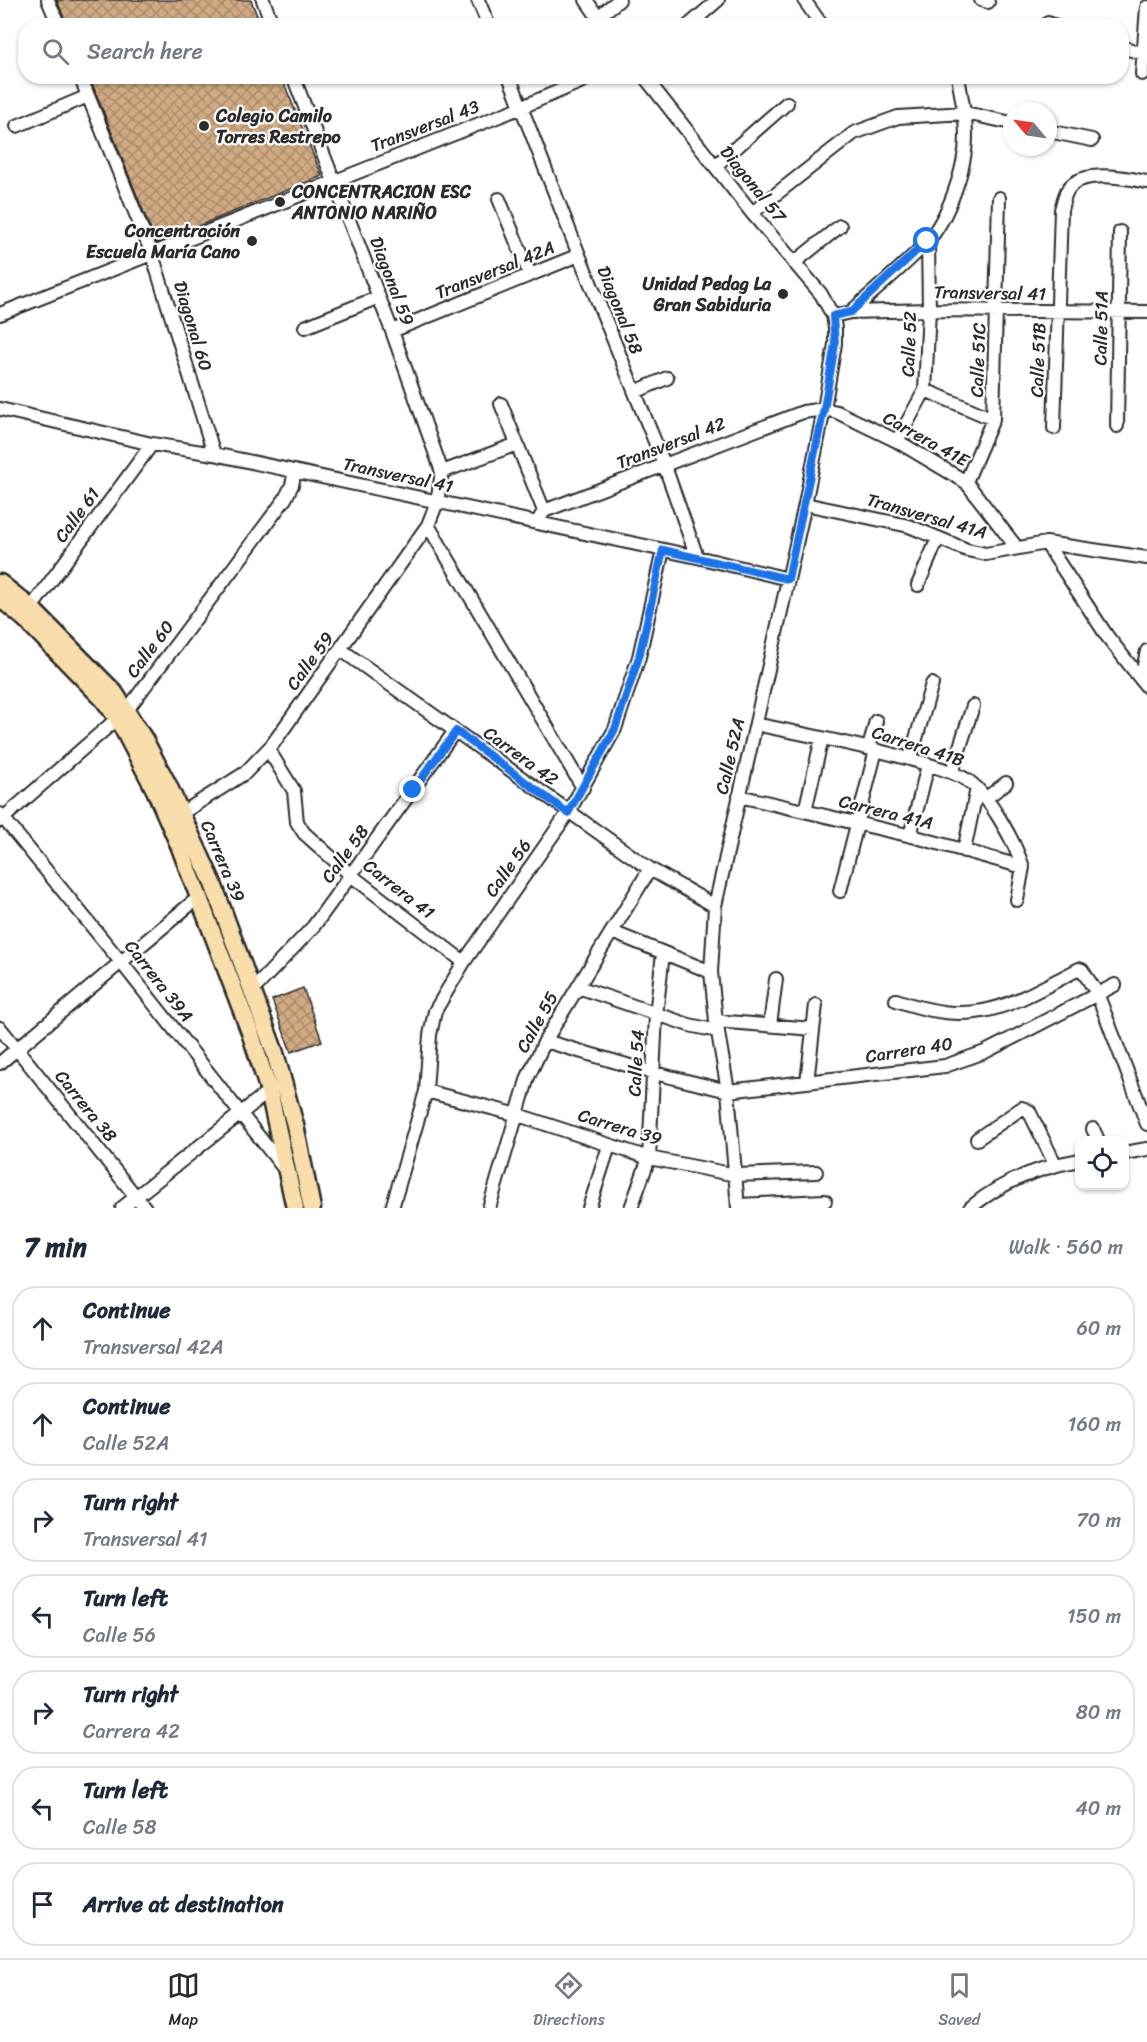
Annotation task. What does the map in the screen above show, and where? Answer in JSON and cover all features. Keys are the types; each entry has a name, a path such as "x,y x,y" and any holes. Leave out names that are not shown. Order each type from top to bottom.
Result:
{"main road":[{"name":"Carrera 39","path":"0,583 31,608 99,675 122,714 179,845 250,1032 269,1091 295,1208"},
{"name":"Carrera 39","path":"0,598 24,618 122,714 144,739 182,813 212,881 253,990 286,1088 312,1208"}],"street":[{"path":"48,0 56,18"},
{"path":"263,0 270,18"},
{"path":"478,0 486,18"},
{"path":"586,0 599,18"},
{"path":"604,18 619,0"},
{"path":"697,18 718,0"},
{"path":"810,2 817,18"},
{"path":"1142,74 1147,8"},
{"path":"1129,49 1145,55"},
{"name":"Diagonal 60","path":"83,84 152,254 214,454"},
{"name":"Diagonal 59","path":"296,84 392,331 442,472 437,502"},
{"name":"Diagonal 58","path":"512,84 664,464 697,557"},
{"name":"Transversal 43","path":"0,314 575,84"},
{"name":"Diagonal 57","path":"650,84 752,213 821,294 833,316"},
{"path":"851,312 927,241 953,195 966,138 965,113 960,84"},
{"path":"16,126 88,96"},
{"path":"715,166 787,103"},
{"path":"752,213 854,133 898,117 965,113 1003,121"},
{"path":"1057,133 1092,140"},
{"name":"Calle 51B","path":"1054,429 1061,210 1064,197 1070,186 1082,180 1109,176 1147,182"},
{"name":"Calle 51C","path":"966,482 993,419 999,198"},
{"path":"499,199 530,275"},
{"path":"794,263 840,226"},
{"name":"Calle 51A","path":"1117,426 1120,232"},
{"name":"Calle 52","path":"897,441 925,390 929,310 927,241"},
{"name":"Transversal 42A","path":"392,331 579,255"},
{"path":"304,327 379,297"},
{"name":"Transversal 41","path":"833,316 851,312 929,310 1147,312"},
{"name":"Calle 52A","path":"738,1207 728,1091 711,972 715,906 824,409 835,344 833,316"},
{"path":"635,392 666,378"},
{"path":"925,390 993,419"},
{"path":"501,404 544,511 537,523"},
{"name":"Transversal 41","path":"0,409 152,444 214,454 697,557 788,579"},
{"name":"Carrera 41E","path":"824,409 837,412 897,441 966,482 1017,548"},
{"name":"Transversal 42","path":"544,511 803,412 824,409"},
{"name":"Calle 61","path":"31,608 152,444"},
{"path":"442,472 517,444"},
{"name":"Calle 60","path":"1,817 122,714 285,499 295,471"},
{"name":"Calle 59","path":"182,813 244,773 268,749 428,525 437,502"},
{"name":"Transversal 41A","path":"805,504 909,526 967,550 986,554 1046,543 1147,558"},
{"path":"428,525 583,788"},
{"path":"918,585 938,538"},
{"path":"1046,543 1107,636 1144,683"},
{"name":"Calle 56","path":"392,1208 426,1091 430,1035 435,1011 464,962 568,813 615,729 639,657 663,550"},
{"name":"Carrera 42","path":"340,649 568,813 650,869 715,906"},
{"path":"1144,683 1147,651"},
{"path":"910,759 932,684"},
{"path":"952,772 973,706"},
{"path":"840,891 857,823 876,721"},
{"name":"Carrera 41B","path":"756,724 872,749 952,772 965,779 981,794 1016,846 1023,867"},
{"name":"Calle 58","path":"253,990 314,927 456,731"},
{"path":"805,812 822,738"},
{"name":"Carrera 41","path":"268,749 294,791 297,822 304,833 352,876 464,962"},
{"path":"910,836 928,765"},
{"path":"964,851 981,794 1006,783"},
{"name":"Carrera 41A","path":"739,796 910,836 1023,867"},
{"name":"Carrera 39A","path":"1,817 121,962 287,1173"},
{"path":"1017,900 1023,867"},
{"name":"Calle 55","path":"489,1208 528,1077 545,1041 650,869"},
{"path":"0,1062 199,897"},
{"path":"612,932 711,972"},
{"name":"Calle 54","path":"631,1208 649,1158 656,1015 663,953"},
{"path":"896,1000 942,1012 974,1013 998,1009 1079,969 1085,972 1097,993 1147,1124"},
{"path":"770,1025 776,979"},
{"name":"Carrera 40","path":"728,1091 945,1066 985,1052 1115,985"},
{"path":"578,987 688,1025 770,1025 813,1029"},
{"path":"807,1082 816,1005"},
{"name":"Carrera 38","path":"0,1028 145,1208"},
{"path":"545,1041 654,1073 728,1091"},
{"path":"122,1208 269,1091"},
{"name":"Carrera 39","path":"426,1091 518,1115 649,1158 736,1175"},
{"path":"977,1139 1025,1108 1029,1111 1054,1164"},
{"path":"589,1208 609,1146"},
{"path":"1129,1152 1147,1149"},
{"path":"970,1208 987,1193 1019,1176 1054,1164 1075,1161"},
{"path":"736,1175 816,1172"},
{"path":"738,1207 825,1202"}],"building":[{"path":"57,0 251,0 258,18 64,18"},
{"name":"Colegio Camilo Torres Restrepo","path":"92,84 284,84 322,176 156,243"},
{"path":"303,988 322,1041 291,1052 272,1000"}],"place":[{"name":"Colegio Camilo Torres Restrepo","path":"204,126"},
{"name":"CONCENTRACION ESC ANTONIO NARIÑO","path":"280,202"},
{"name":"Concentración Escuela María Cano","path":"252,241"},
{"name":"Unidad Pedag La Gran Sabiduria","path":"783,294"}],"route":[{"path":"413,790 456,731 568,813 615,729 639,657 663,550 788,579 824,409 835,344 833,316 851,312 927,241"}]}
